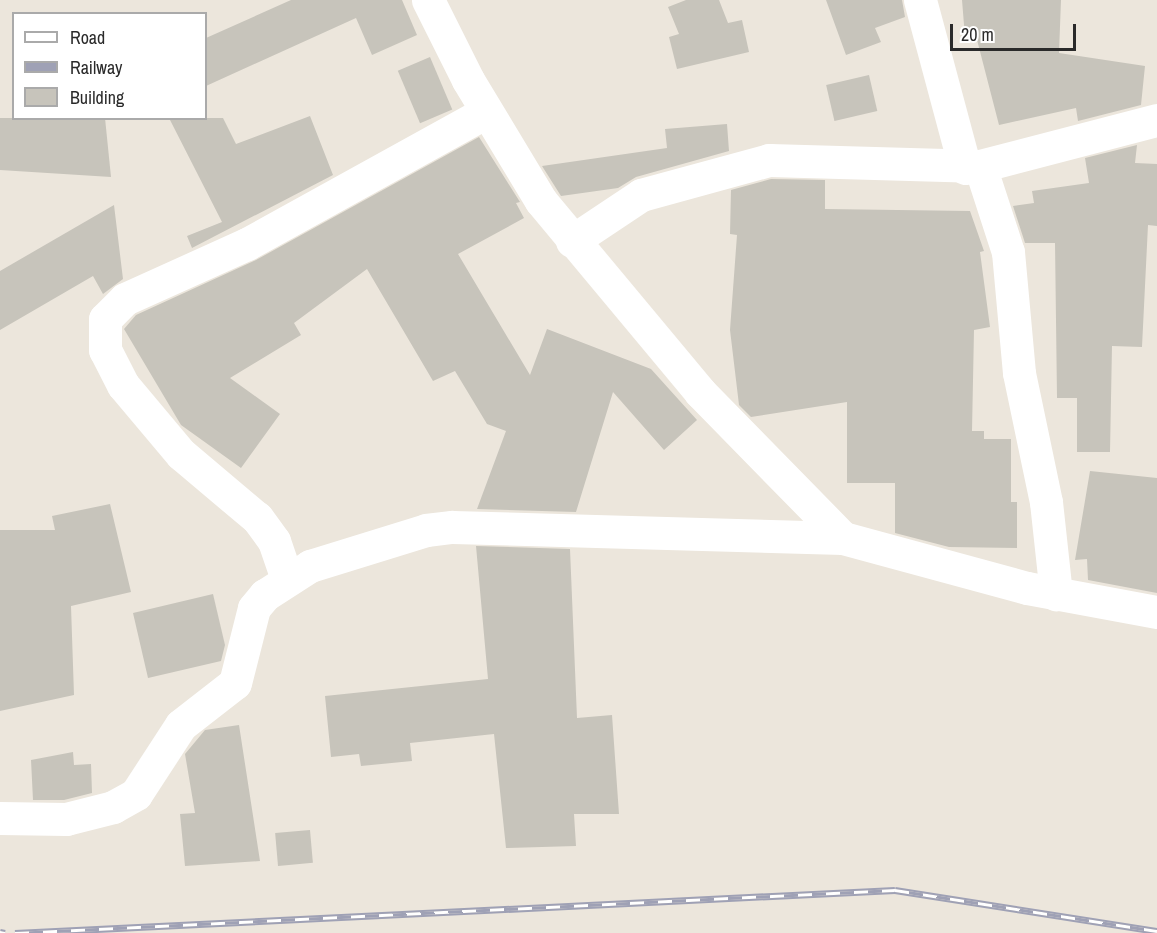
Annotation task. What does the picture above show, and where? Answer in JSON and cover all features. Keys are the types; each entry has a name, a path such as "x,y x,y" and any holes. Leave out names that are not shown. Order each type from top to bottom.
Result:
{"street":[{"path":"428,0 486,112 541,201 700,392 843,538"},
{"path":"920,0 972,167 1008,252 1022,393 1047,502 1056,594"},
{"path":"286,579 274,542 257,518 181,454 123,385 105,350 105,319 125,299 247,244 486,112"},
{"path":"573,241 641,195 769,160 972,167 1157,120"},
{"path":"0,818 66,819 113,807 136,794 181,724 235,684 254,608 286,579 310,566 397,536 452,527 843,538 1056,594 1157,612"}],"building":[{"path":"291,0 402,0 417,35 372,55 356,18 207,86 207,38"},
{"path":"686,0 719,0 728,23 742,20 749,52 677,69 669,37 679,34 668,7"},
{"path":"826,0 902,0 905,17 875,28 881,42 846,55"},
{"path":"962,0 1061,0 1059,53 1145,66 1141,105 1078,121 1076,108 999,125 976,36 965,37"},
{"path":"430,57 452,109 420,123 398,71"},
{"path":"869,75 877,111 834,121 826,85"},
{"path":"310,116 333,175 192,248 187,236 222,222 170,120 223,118 236,144"},
{"path":"0,118 105,120 111,177 0,170"},
{"path":"727,124 729,151 636,177 618,188 561,196 542,166 667,148 665,129"},
{"path":"479,137 520,202 516,203 524,218 458,254 530,375 547,329 651,369 697,420 664,450 613,392 576,512 477,509 506,431 487,424 455,371 433,381 367,269 294,323 301,335 230,378 280,414 241,468 181,425 124,329 136,315 256,260"},
{"path":"1137,145 1135,163 1157,164 1157,226 1148,225 1142,347 1112,346 1110,452 1077,452 1077,398 1057,398 1055,243 1025,243 1013,206 1034,203 1032,191 1089,183 1085,158"},
{"path":"771,179 825,180 825,209 970,211 984,251 980,252 990,327 974,330 972,431 984,431 984,439 1011,439 1011,502 1017,502 1017,548 949,547 895,533 895,483 847,483 847,402 751,417 739,405 730,330 737,235 730,234 731,190"},
{"path":"114,205 123,279 103,294 93,276 0,330 0,271"},
{"path":"1090,471 1157,478 1157,593 1088,580 1087,559 1075,560"},
{"path":"110,504 131,592 71,606 74,695 0,711 0,530 55,530 52,516"},
{"path":"476,546 570,549 577,718 612,715 619,814 574,814 576,846 506,848 494,734 410,743 412,761 361,766 359,754 331,757 325,696 488,679"},
{"path":"213,594 225,645 221,661 148,678 133,613"},
{"path":"239,725 260,861 185,866 180,814 195,813 185,754 205,730"},
{"path":"73,752 74,765 91,764 92,793 64,800 33,800 31,760"},
{"path":"310,830 313,863 278,866 275,833"}],"railway":[{"path":"15,933 895,890 1157,931"},
{"path":"0,932 5,933"}]}
